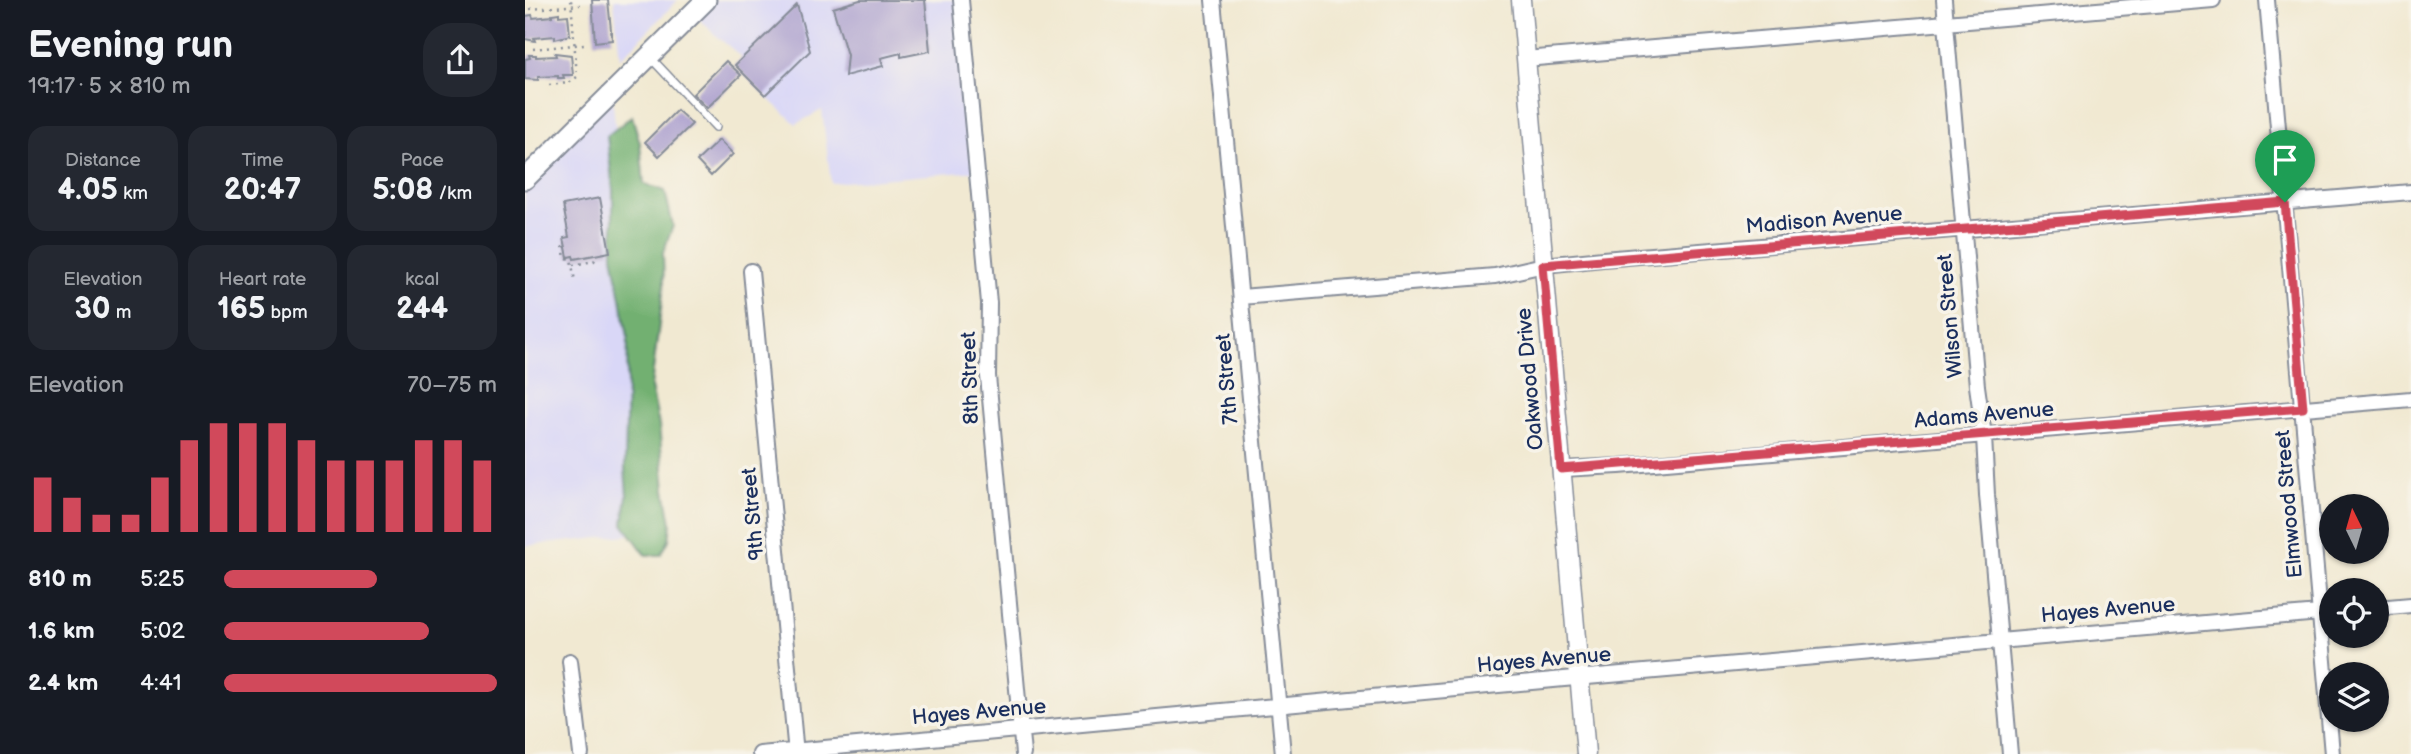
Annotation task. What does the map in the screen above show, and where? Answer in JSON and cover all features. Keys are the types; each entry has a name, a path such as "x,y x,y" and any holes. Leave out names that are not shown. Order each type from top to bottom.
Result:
{"main road":[{"path":"525,179 706,0"}],"street":[{"name":"8th Street","path":"961,0 989,303 988,376 1023,754"},
{"name":"7th Street","path":"1213,0 1283,754"},
{"name":"Oakwood Drive","path":"1521,0 1586,754"},
{"name":"Wilson Street","path":"1944,0 2010,754"},
{"path":"1525,59 2213,0"},
{"name":"Elmwood Street","path":"2267,0 2303,408 2321,578"},
{"name":"Madison Avenue","path":"1241,297 1495,276 1543,265 2411,192"},
{"name":"9th Street","path":"751,271 796,752"},
{"name":"Adams Avenue","path":"1561,469 2411,399"},
{"path":"2389,607 2411,605"},
{"name":"Hayes Avenue","path":"760,754 1580,677 2319,613"},
{"name":"Elmwood Street","path":"2327,648 2332,754"},
{"path":"570,661 581,754"}],"lane":[{"path":"649,57 716,127"}],"path":[{"path":"549,85 569,83 577,77 571,0"},
{"path":"530,9 580,5"},
{"path":"533,49 584,44"},
{"path":"563,246 565,258 571,259 575,281"},
{"path":"573,265 594,261 597,256"}],"shaded area":[{"path":"614,0 678,0 620,59"},
{"path":"706,0 961,0 977,171 831,183 822,110 796,124 765,95 735,65 742,57 694,13"},
{"path":"612,94 656,532 525,546 525,179"}],"green space":[{"path":"632,116 640,143 644,184 665,191 673,226 663,253 664,285 651,387 659,425 671,523 669,540 661,555 646,555 623,524 627,496 625,469 628,337 613,255 613,190 607,136"}],"building":[{"path":"592,0 608,0 612,40 595,42"},
{"path":"860,0 925,0 930,51 901,57 901,53 881,58 883,66 845,76 847,55 833,8"},
{"path":"797,5 810,51 765,95 735,65"},
{"path":"559,13 559,16 568,15 570,35 555,39 555,36 534,38 535,41 525,39 526,16 532,15 533,18"},
{"path":"555,53 571,55 573,75 563,75 564,78 558,76 538,77 538,80 525,79 525,59 530,58 529,55 556,56"},
{"path":"726,61 741,75 707,108 693,94"},
{"path":"677,110 692,124 659,156 645,142"},
{"path":"719,140 733,154 711,176 697,161"},
{"path":"600,198 610,252 574,259 573,256 568,257 564,238 569,237 563,205"}],"route":[{"path":"2285,202 2303,408 1561,469 1543,265 2285,202"}]}
